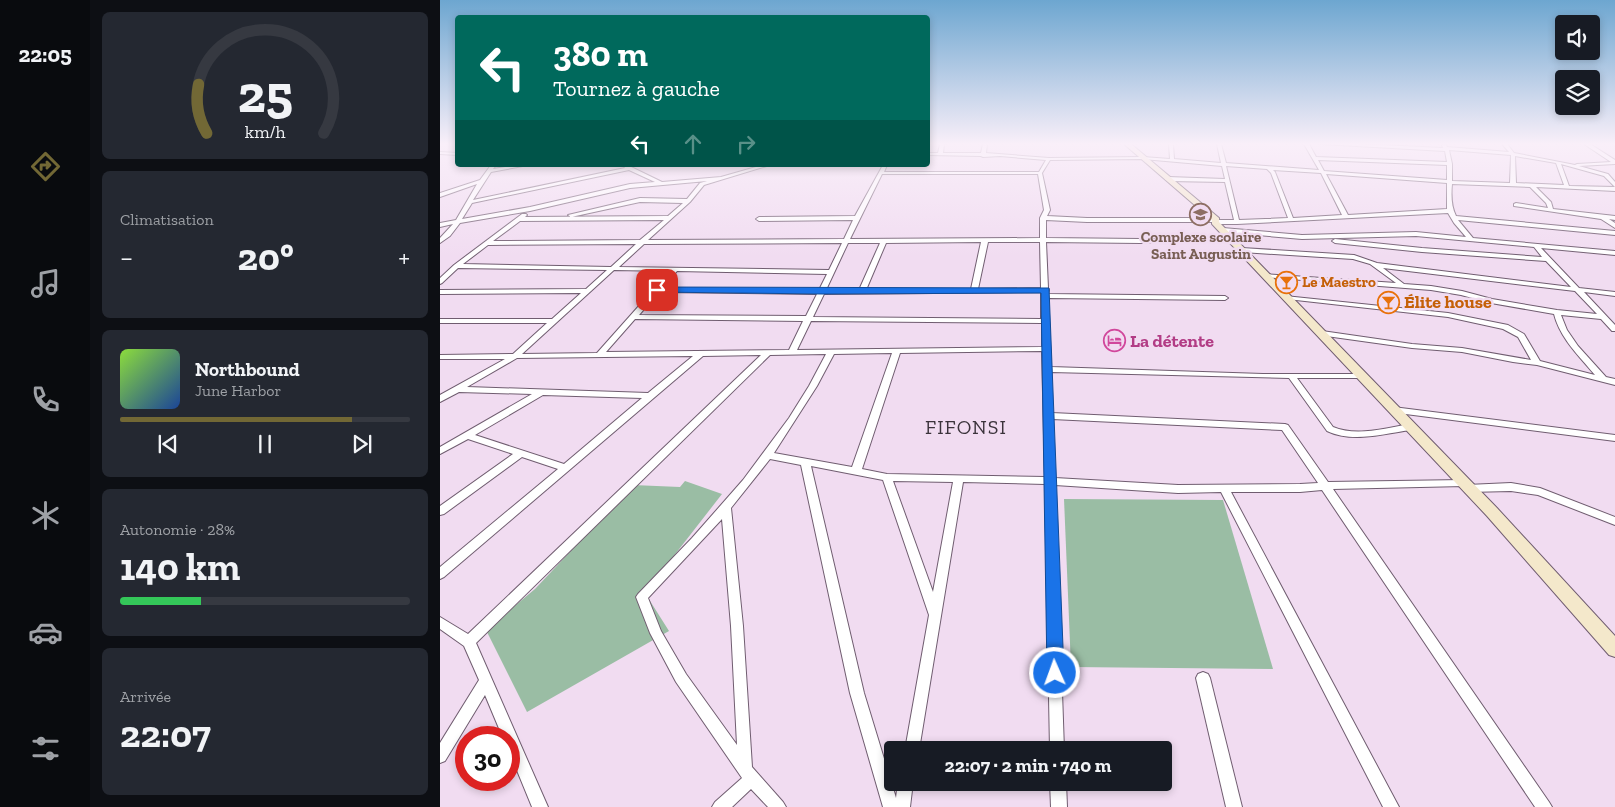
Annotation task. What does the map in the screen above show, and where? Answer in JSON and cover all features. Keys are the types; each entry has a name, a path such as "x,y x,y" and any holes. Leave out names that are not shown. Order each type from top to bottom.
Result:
{"main road":[{"path":"1172,182 1221,227 1322,333 1553,578 1615,649"}],"street":[{"path":"440,195 479,182"},
{"path":"440,242 449,236 481,182"},
{"path":"470,202 573,182"},
{"path":"658,182 663,184"},
{"path":"440,225 530,209 611,189 642,184 684,182"},
{"path":"440,399 515,356 688,201 702,184 709,182"},
{"path":"792,352 856,218 876,182"},
{"path":"1042,182 1047,210 1043,218 1043,240 1046,293 1057,741"},
{"path":"1227,182 1238,222"},
{"path":"1277,182 1291,220"},
{"path":"1327,182 1346,217"},
{"path":"1444,182 1615,190"},
{"path":"1448,182 1450,211 1471,239"},
{"path":"1565,182 1567,188"},
{"path":"1532,186 1549,203 1586,214"},
{"path":"440,188 455,189"},
{"path":"1595,188 1615,193"},
{"path":"556,218 640,200 688,201"},
{"path":"1549,203 1551,210"},
{"path":"1516,205 1615,218"},
{"path":"440,282 456,266 489,243 530,209"},
{"path":"489,243 1141,241 1221,227 1238,222 1450,211"},
{"path":"1601,217 1615,226"},
{"path":"520,219 668,218"},
{"path":"759,219 856,218"},
{"path":"1043,218 1221,227 1431,251 1548,259"},
{"path":"1454,218 1615,233"},
{"path":"1302,237 1401,234 1615,253"},
{"path":"974,290 985,240"},
{"path":"862,291 884,241"},
{"path":"1535,245 1615,329"},
{"path":"1242,250 1354,257 1374,265 1402,285"},
{"path":"1374,265 1615,294"},
{"path":"456,266 831,272"},
{"path":"599,355 676,269"},
{"path":"1265,275 1402,285 1455,292 1491,301 1557,312 1604,317"},
{"path":"657,290 822,292 974,290 1225,298"},
{"path":"440,292 587,291"},
{"path":"1287,297 1448,315 1505,327 1521,336 1537,363"},
{"path":"1557,312 1559,322 1566,333 1604,379"},
{"path":"633,316 1046,321"},
{"path":"440,321 554,320"},
{"path":"1322,333 1412,346 1462,350 1537,363 1615,382"},
{"path":"440,357 1047,349"},
{"path":"856,471 897,351"},
{"path":"778,807 748,773 682,678 656,633 642,597 726,509 766,455 815,383 831,352"},
{"path":"469,642 768,353"},
{"path":"440,574 700,354"},
{"path":"1047,369 1291,376 1361,376"},
{"path":"1291,376 1330,428 1336,433 1348,434 1410,428"},
{"path":"457,389 649,396"},
{"path":"440,399 472,389"},
{"path":"440,450 542,392"},
{"path":"1393,410 1615,438"},
{"path":"1048,416 1285,427 1544,807"},
{"path":"467,435 565,468"},
{"path":"440,511 521,453"},
{"path":"766,455 887,477 1050,481 1178,489 1325,486 1511,486 1540,492 1615,521"},
{"path":"805,462 857,693 891,807"},
{"path":"887,477 935,614"},
{"path":"914,741 959,479"},
{"path":"1224,489 1391,807"},
{"path":"720,807 748,773 726,509"},
{"path":"440,622 469,642 540,807"},
{"path":"1203,678 1234,807"},
{"path":"440,756 486,680"},
{"path":"902,807 905,791"},
{"path":"1058,791 1059,807"}],"green space":[{"path":"685,481 722,494 645,593 669,631 527,712 486,630 535,589 633,485 680,487"},
{"path":"1064,499 1223,500 1273,669 1071,667"}],"place":[{"name":"Complexe scolaire Saint Augustin","path":"1201,214"},
{"name":"Le Maestro","path":"1286,282"},
{"name":"Élite house","path":"1388,302"},
{"name":"La détente","path":"1114,341"}],"district":[{"name":"FIFONSI","path":"966,427"}],"route":[{"path":"657,290 822,292 1046,290 1055,673"}]}
